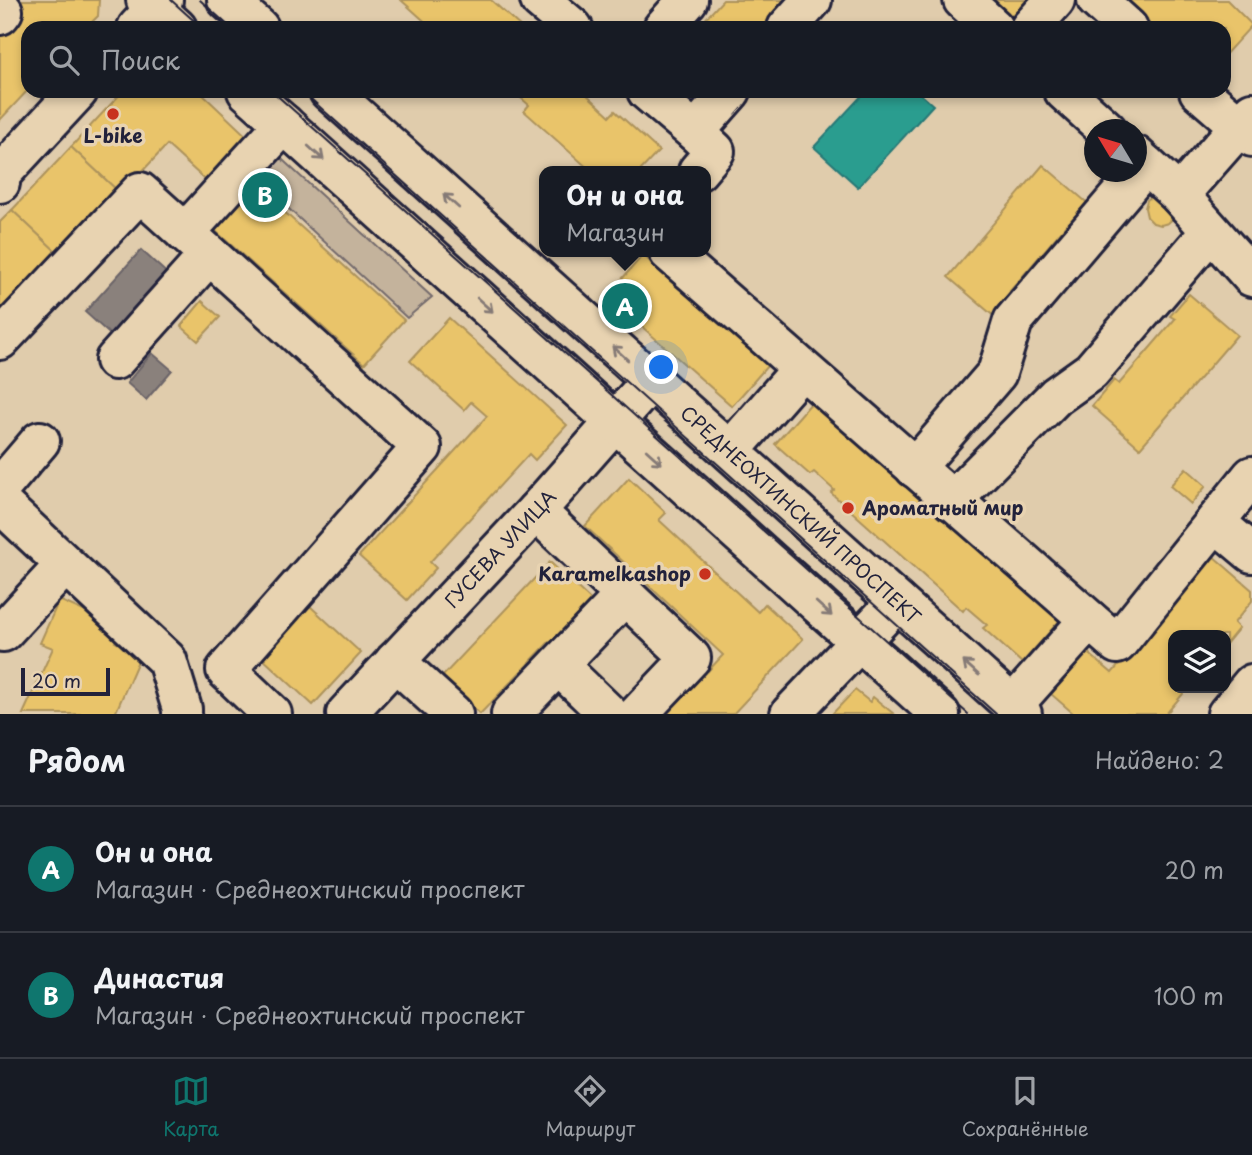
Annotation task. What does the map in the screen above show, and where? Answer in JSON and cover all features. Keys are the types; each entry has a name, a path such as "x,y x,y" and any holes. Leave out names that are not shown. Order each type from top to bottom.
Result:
{"main road":[{"path":"228,0 251,21"},
{"path":"540,0 565,21"},
{"path":"669,21 688,0"},
{"path":"794,21 812,0"},
{"path":"963,0 986,21"},
{"path":"1036,21 1055,0"},
{"path":"1097,0 1120,21"},
{"path":"0,8 3,11 0,15"},
{"path":"0,183 0,173 71,98"},
{"path":"255,98 940,714"},
{"name":"СРЕДНЕОХТИНСКИЙ ПРОСПЕКТ","path":"337,98 1017,710"},
{"path":"656,98 715,151 702,166"},
{"path":"695,132 725,98"},
{"path":"1072,98 1095,119"},
{"path":"1179,195 1248,125 1209,98"},
{"path":"115,360 284,124"},
{"path":"1147,166 1179,195 1252,277"},
{"path":"915,468 997,373 1013,321 1124,182"},
{"path":"0,340 140,192 422,447 226,670 272,714"},
{"path":"952,500 1056,396 1091,371 1210,232"},
{"path":"675,257 1117,644 1252,475"},
{"path":"730,451 802,369"},
{"name":"ГУСЕВА УЛИЦА","path":"346,714 536,511 651,381"},
{"path":"0,488 40,441"},
{"path":"0,503 167,660 183,709 181,714"},
{"path":"536,511 691,658 638,714"},
{"path":"1214,522 1252,553"},
{"path":"4,632 65,565"},
{"path":"511,714 625,595"},
{"path":"790,714 897,602"},
{"path":"1017,710 1089,620"},
{"path":"395,661 453,714"},
{"path":"559,666 609,714"},
{"path":"1227,714 1252,684"}],"shaded area":[{"path":"273,151 432,297 407,318 251,174"}],"building: Жильё":[{"path":"9,0 99,0 98,16 93,21 21,21 21,98 0,120 0,34 21,10"},
{"path":"401,0 491,0 514,21 424,21"},
{"path":"723,0 796,0 777,21 704,21"},
{"path":"986,0 1036,0 1018,21 1010,21"},
{"path":"1121,0 1227,0 1252,25 1231,48 1231,21 1145,21"},
{"path":"116,98 206,98 253,142 212,186 167,145 121,194 71,147"},
{"path":"521,98 591,98 610,116 615,111 659,151 645,166 585,166 524,111 529,105"},
{"path":"71,147 121,194 62,257 12,210"},
{"path":"1043,165 1091,206 1073,227 1068,223 1010,291 1015,296 996,318 948,277"},
{"path":"250,181 404,320 364,364 210,226"},
{"path":"1154,195 1175,217 1168,223 1153,223 1147,217 1147,200"},
{"path":"12,210 62,257 0,324 0,222"},
{"path":"641,257 645,257 768,365 732,406 607,296"},
{"path":"1189,294 1237,335 1140,448 1092,406 1114,380 1119,384 1175,319 1170,316"},
{"path":"202,301 220,317 198,341 181,326"},
{"path":"449,318 567,425 535,460 529,454 430,562 436,568 407,600 359,556 487,416 471,402 464,410 410,361"},
{"path":"813,401 1060,620 1022,663 983,628 987,625 966,607 963,611 831,493 834,490 814,472 810,475 775,444"},
{"path":"1186,468 1206,486 1191,504 1170,486"},
{"path":"629,478 666,513 659,520 758,612 765,604 803,639 733,714 654,714 700,664 708,671 723,655 585,526"},
{"path":"1213,556 1252,590 1252,601 1234,623 1239,628 1231,638 1231,630 1168,630 1168,693 1184,693 1166,714 1074,714 1051,694 1087,652 1112,673"},
{"path":"550,562 597,606 556,650 549,642 480,714 441,678"},
{"path":"59,600 122,628 115,642 141,654 115,714 23,714 53,648 40,643"},
{"path":"310,606 361,653 313,705 262,658"},
{"path":"855,690 870,702 873,697 894,714 832,714"}],"building: Школы":[{"path":"860,98 925,98 933,105 858,187 814,147"}],"building: Промзона":[{"path":"141,250 170,276 114,338 85,312"},
{"path":"152,353 172,370 146,400 127,383"}],"tram line":[{"path":"171,0 194,21"},
{"path":"200,0 223,21"},
{"path":"280,98 968,714"},
{"path":"310,98 996,714"}],"place":[{"name":"L-bike","path":"113,114"},
{"name":"Династия","path":"265,195"},
{"name":"Он и она","path":"625,306"},
{"name":"Ароматный мир","path":"848,508"},
{"name":"Karamelkashop","path":"705,574"}]}
